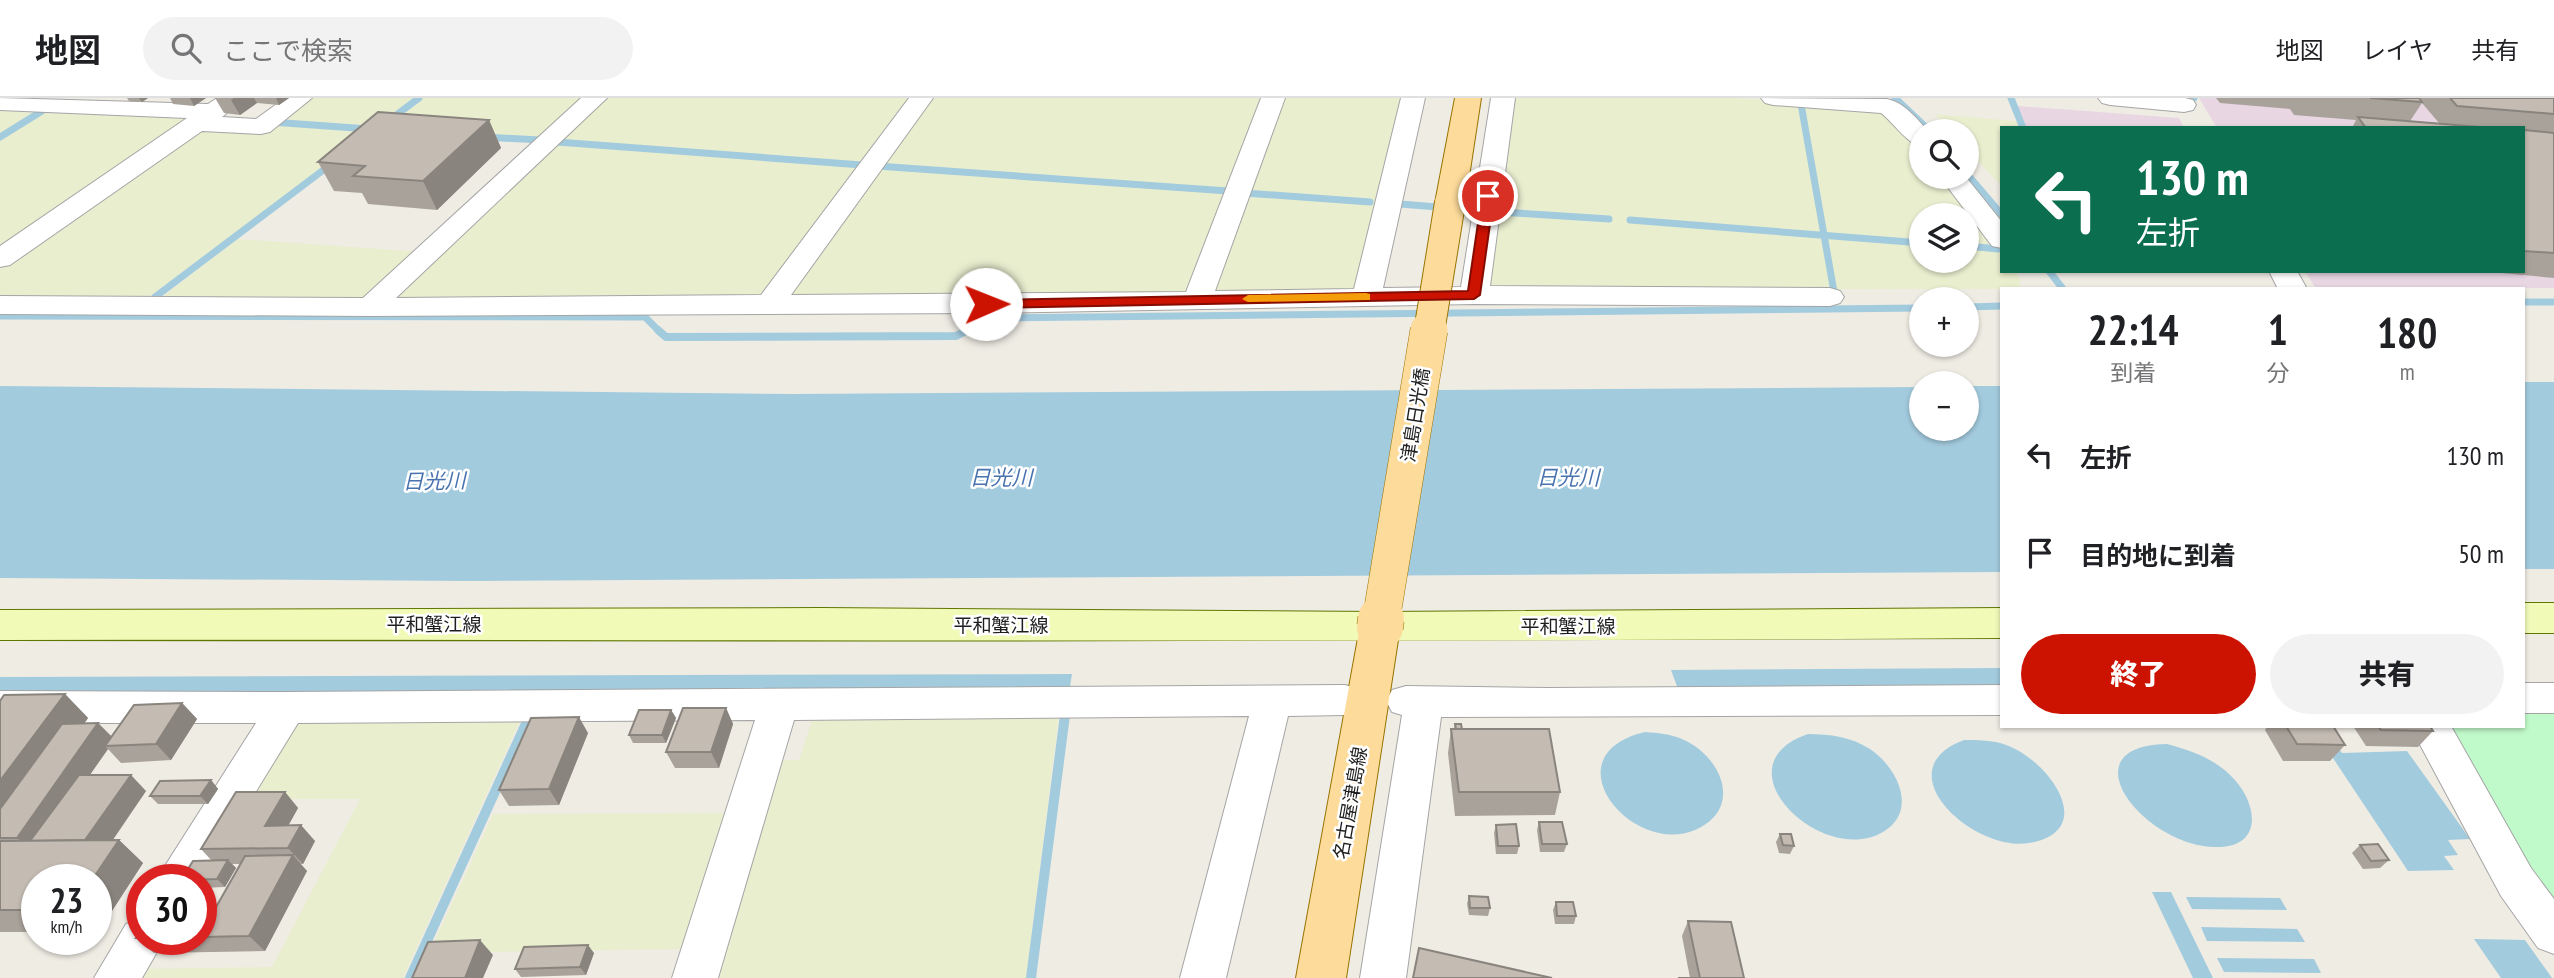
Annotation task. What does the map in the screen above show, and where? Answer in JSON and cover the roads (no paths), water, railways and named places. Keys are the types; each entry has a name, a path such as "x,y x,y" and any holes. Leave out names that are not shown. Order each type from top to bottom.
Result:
{"main road":[{"name":"津島日光橋","path":"1380,628 1468,98"},
{"path":"2525,618 2554,618"},
{"name":"平和蟹江線","path":"0,625 821,623 1380,628 2000,623"},
{"name":"名古屋津島線","path":"1321,978 1380,628"}],"street":[{"path":"5,101 117,103 215,111 266,123 300,98"},
{"path":"370,307 595,98"},
{"path":"769,304 921,98"},
{"path":"1198,299 1273,98"},
{"path":"1366,297 1413,98"},
{"path":"1474,295 1503,98"},
{"path":"1773,98 1887,106 1909,125"},
{"path":"2110,98 2182,102 2197,126"},
{"path":"0,259 215,111"},
{"path":"1962,189 2000,237"},
{"path":"0,305 370,307 986,304 1474,295 1830,297"},
{"path":"2525,698 2554,698"},
{"path":"0,706 287,708 1345,699"},
{"path":"1383,978 1415,701 2000,700"},
{"path":"1203,978 1272,701"},
{"path":"695,978 779,705"},
{"path":"188,864 287,708"},
{"path":"2431,728 2516,882 2554,934"},
{"path":"117,978 131,955"}],"water":[{"path":"2525,382 2554,382 2554,569 2525,569"},
{"name":"日光川","path":"0,386 794,394 1909,387 1909,441 1979,441 1979,386 2000,386 2000,572 471,581 0,578"},
{"path":"2000,668 2000,687 1678,689 1671,670"},
{"path":"1072,674 1069,693 0,697 0,677"},
{"path":"1645,732 1682,739 1708,757 1722,783 1723,796 1719,809 1710,821 1695,830 1670,834 1647,829 1625,817 1610,800 1601,780 1603,761 1617,744"},
{"path":"1808,734 1848,739 1863,745 1880,757 1900,789 1900,813 1894,823 1883,832 1858,839 1832,836 1808,825 1788,808 1775,788 1772,767 1782,749"},
{"path":"1964,740 1991,741 2006,745 2038,765 2051,779 2060,795 2064,811 2061,825 2050,836 2029,843 2007,842 1984,835 1962,822 1945,806 1934,788 1932,770 1941,753"},
{"path":"2323,743 2335,743 2342,753 2407,751 2470,839 2448,840 2458,855 2444,856 2454,870 2408,871"},
{"path":"2167,744 2207,759 2222,768 2239,785 2251,809 2252,821 2249,832 2242,840 2231,846 2214,847 2187,842 2162,830 2141,814 2126,796 2118,777 2121,761 2137,749"},
{"path":"2152,892 2171,892 2213,978 2193,978"},
{"path":"2186,897 2280,898 2287,910 2192,909"},
{"path":"2201,927 2297,929 2305,942 2207,941"},
{"path":"2474,939 2525,940 2552,978 2501,978"},
{"path":"2217,958 2314,959 2321,973 2224,972"}],"waterway":[{"path":"391,119 419,98"},
{"path":"1895,98 1917,119"},
{"path":"2011,98 2022,126"},
{"path":"2190,99 2194,98"},
{"path":"1801,104 1824,235"},
{"path":"0,137 42,111"},
{"path":"271,122 369,129"},
{"path":"484,137 540,140"},
{"path":"557,142 862,165"},
{"path":"155,297 330,165"},
{"path":"877,166 1228,191"},
{"path":"1979,188 2000,213"},
{"path":"1244,193 1370,202"},
{"path":"1400,204 1475,210"},
{"path":"1501,212 1609,219"},
{"path":"1630,220 1824,235"},
{"path":"1824,235 1909,242"},
{"path":"1824,235 1834,292"},
{"path":"1979,247 1998,249"},
{"path":"2051,273 2061,287"},
{"path":"2525,302 2554,302"},
{"path":"1979,307 2000,306"},
{"path":"964,332 990,318 1909,308"},
{"path":"0,316 645,317 658,330"},
{"path":"658,330 666,337 956,336 964,332"},
{"path":"964,332 968,330"},
{"path":"1031,978 1065,715"},
{"path":"410,978 529,717"}]}
